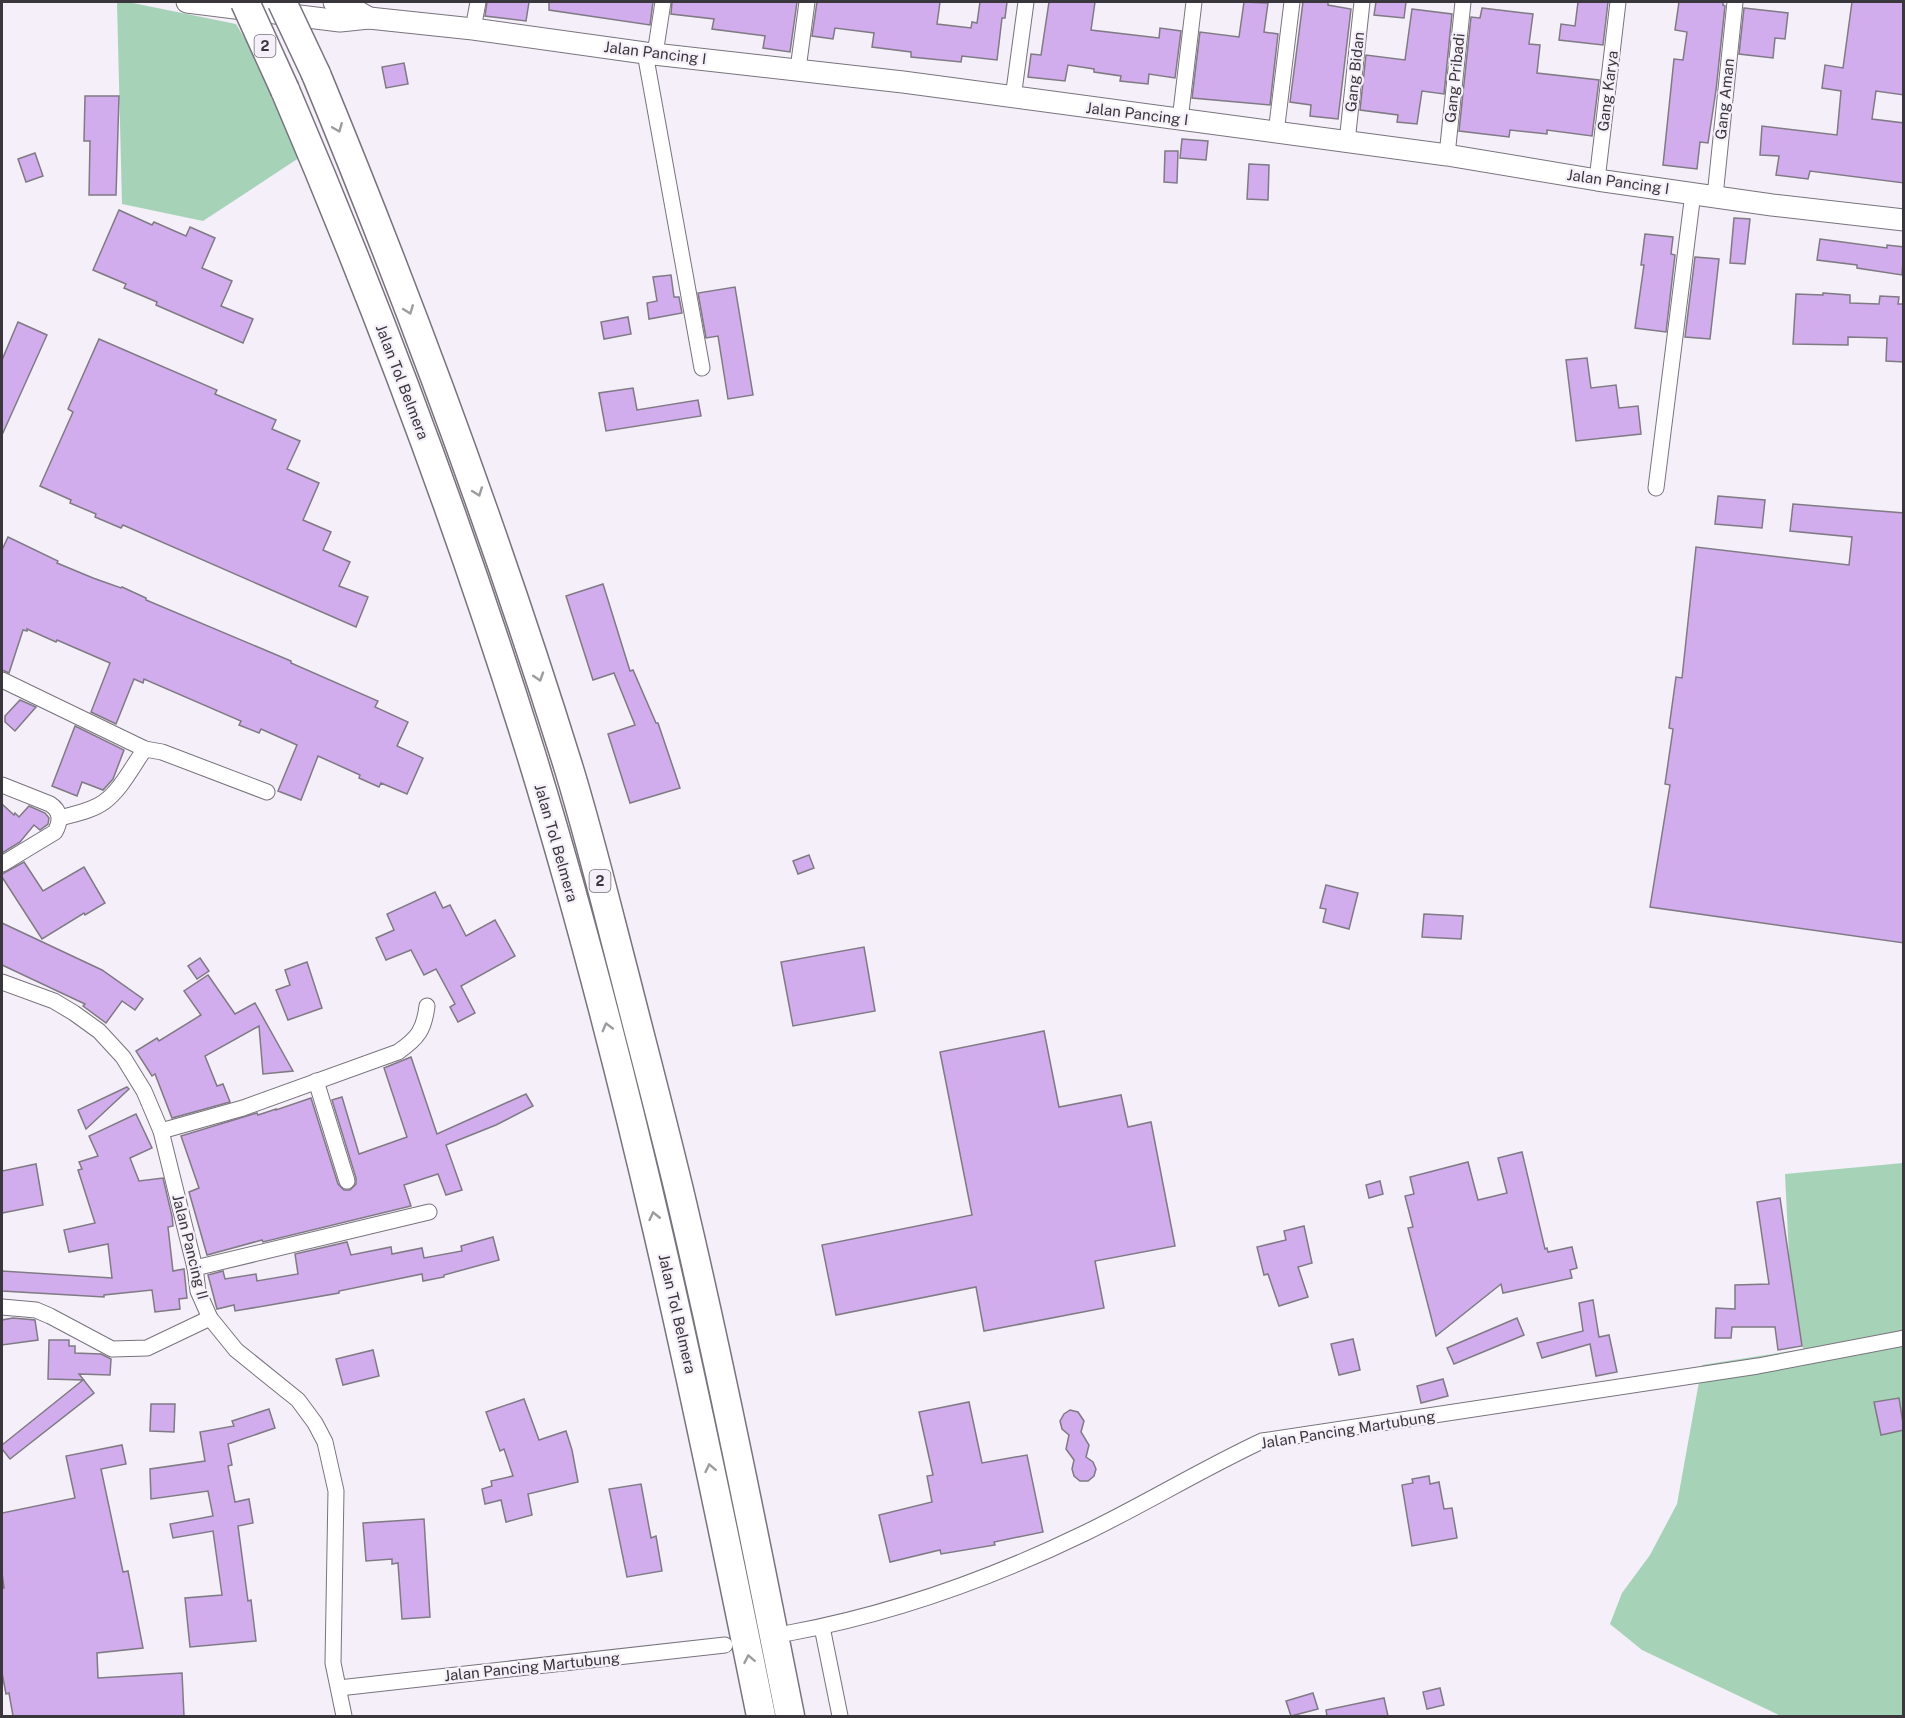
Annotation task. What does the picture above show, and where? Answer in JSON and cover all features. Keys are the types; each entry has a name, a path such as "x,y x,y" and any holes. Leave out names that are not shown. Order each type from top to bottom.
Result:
{"highway":[{"name":"Jalan Tol Belmera","path":"245,2 329,192 433,463 484,607 554,831 626,1100 677,1309 761,1716"},
{"name":"Jalan Tol Belmera","path":"282,2 316,74 351,158 461,447 492,532 570,772 604,893 683,1207 744,1484 790,1716"}],"main road":[{"name":"Jalan Pancing I","path":"187,2 340,21 370,10"},
{"name":"Jalan Pancing I","path":"334,2 473,29 650,54 798,69 1447,155 1597,180 1772,205 1904,220"}],"street":[{"path":"473,29 478,2"},
{"path":"663,2 650,54 702,368"},
{"path":"798,69 807,2"},
{"path":"1013,98 1026,2"},
{"path":"1180,120 1194,2"},
{"path":"1276,133 1292,2"},
{"name":"Gang Bidan","path":"1347,142 1362,2"},
{"name":"Gang Pribadi","path":"1447,155 1463,2"},
{"name":"Gang Karya","path":"1597,180 1618,2"},
{"name":"Gang Aman","path":"1715,196 1735,2"},
{"path":"1656,488 1693,193"},
{"path":"2,680 145,749 162,752 267,792"},
{"path":"60,818 93,808 106,801 145,749"},
{"path":"2,785 50,804 56,808 60,818 58,826 50,836 2,864"},
{"name":"Jalan Pancing II","path":"2,982 54,1001 74,1013 99,1031 123,1057 144,1091 161,1131 195,1268 198,1291 210,1318 236,1350 298,1400 315,1423 325,1442 336,1491 333,1663 344,1716"},
{"path":"161,1131 243,1108 398,1052 414,1040 425,1024 428,1006"},
{"path":"316,1081 347,1181"},
{"path":"195,1268 429,1212"},
{"path":"2,1307 36,1310 112,1349 147,1348 210,1318"},
{"name":"Jalan Pancing Martubung","path":"789,1633 899,1608 1029,1560 1127,1512 1262,1441 1758,1366 1904,1338"},
{"path":"822,1627 840,1716"},
{"name":"Jalan Pancing Martubung","path":"339,1688 725,1645"}],"green space":[{"path":"117,2 128,2 236,24 311,150 203,221 122,204"},
{"path":"1903,1163 1903,1716 1781,1716 1642,1650 1610,1624 1622,1593 1650,1555 1677,1504 1702,1365 1803,1349 1789,1257 1785,1174"}],"building":[{"path":"487,2 529,2 526,21 485,16"},
{"path":"549,2 653,2 650,25 549,10"},
{"path":"672,2 797,2 790,52 763,48 765,36 712,29 714,19 671,14"},
{"path":"817,2 940,2 937,24 971,28 972,22 977,23 980,2 1007,2 1005,18 1002,18 997,60 962,56 961,62 911,57 911,52 872,47 874,33 835,28 833,39 812,36"},
{"path":"1049,2 1095,2 1091,30 1159,38 1160,28 1181,31 1175,78 1149,74 1148,84 1120,81 1121,76 1068,65 1065,81 1028,77 1031,54 1041,55"},
{"path":"1244,2 1268,3 1264,32 1278,34 1270,105 1192,98 1200,32 1239,37"},
{"path":"1303,2 1328,2 1328,5 1351,9 1338,119 1310,116 1311,105 1290,102"},
{"path":"1376,2 1406,2 1404,18 1374,15"},
{"path":"1578,2 1608,2 1603,45 1559,40 1561,24 1575,26"},
{"path":"1679,2 1723,2 1725,6 1708,143 1700,142 1697,169 1663,165 1674,59 1683,60 1687,32 1675,30"},
{"path":"1852,2 1904,2 1904,95 1876,91 1872,119 1904,123 1904,183 1810,171 1808,179 1776,175 1779,156 1760,155 1762,126 1837,135 1841,91 1822,88 1825,65 1843,68"},
{"path":"1482,8 1533,14 1529,44 1540,45 1537,73 1599,80 1592,136 1547,130 1547,134 1510,130 1509,137 1459,131 1471,17 1480,18"},
{"path":"1744,8 1788,13 1785,39 1775,38 1773,58 1739,54"},
{"path":"1412,9 1452,14 1444,94 1422,91 1417,124 1397,122 1398,115 1360,110 1366,55 1405,60"},
{"path":"404,63 408,84 386,88 382,67"},
{"path":"85,96 119,96 116,195 89,195 90,141 84,141"},
{"path":"1182,139 1208,141 1206,160 1180,158"},
{"path":"1165,151 1178,151 1177,183 1164,182"},
{"path":"35,153 43,176 26,182 18,159"},
{"path":"1249,164 1269,165 1268,200 1247,199"},
{"path":"119,210 152,225 154,222 186,236 190,227 215,238 202,268 232,281 221,306 253,319 243,343 156,305 157,302 124,288 126,284 93,270"},
{"path":"1734,218 1750,219 1745,264 1730,263"},
{"path":"1645,234 1673,237 1671,254 1675,255 1666,332 1635,328 1644,265 1641,265"},
{"path":"1820,239 1887,248 1887,245 1904,247 1902,275 1857,268 1857,265 1817,260"},
{"path":"1695,257 1719,259 1710,339 1685,337"},
{"path":"671,275 674,297 679,297 682,313 649,319 647,303 657,301 653,277"},
{"path":"735,287 753,395 728,399 718,336 706,338 698,293"},
{"path":"1823,293 1850,295 1850,303 1879,304 1880,296 1899,297 1898,304 1904,304 1904,362 1886,361 1887,338 1848,337 1848,345 1793,344 1796,294 1823,295"},
{"path":"628,317 631,334 604,339 601,322"},
{"path":"18,322 47,335 2,435 2,360"},
{"path":"99,339 217,390 215,394 276,420 272,429 300,441 287,469 319,483 303,520 331,532 323,550 350,562 339,586 368,597 356,627 123,525 121,528 95,517 96,514 40,486 73,412 68,409"},
{"path":"1587,358 1591,388 1616,385 1619,408 1638,406 1641,434 1576,441 1566,360"},
{"path":"633,388 637,410 698,400 701,416 606,431 599,393"},
{"path":"1718,496 1765,500 1762,528 1715,524"},
{"path":"1793,504 1904,513 1904,943 1650,907 1670,785 1665,784 1673,729 1669,728 1676,677 1682,678 1696,547 1849,565 1852,537 1790,531"},
{"path":"8,537 58,561 57,563 122,587 146,600 291,661 291,663 378,701 375,707 408,722 397,746 423,758 407,794 381,783 379,787 359,778 360,775 318,756 301,800 278,791 297,745 261,729 259,733 239,725 241,721 144,679 143,683 134,679 116,724 91,712 110,663 27,629 27,631 23,630 9,673 2,670 2,550"},
{"path":"603,584 630,671 633,670 656,723 658,723 680,788 630,803 608,734 635,725 614,673 593,680 566,596"},
{"path":"20,700 36,707 15,731 5,722 5,716"},
{"path":"75,726 124,750 113,779 103,790 82,782 77,796 52,786"},
{"path":"2,804 19,817 29,806 45,813 49,818 48,824 40,830 34,825 20,842 2,853"},
{"path":"809,855 814,868 798,874 793,861"},
{"path":"24,862 43,891 84,867 105,903 42,939 2,877 2,874"},
{"path":"1326,885 1358,893 1349,929 1323,922 1326,909 1320,908"},
{"path":"435,892 443,908 450,905 466,936 495,920 515,956 461,986 475,1013 458,1022 450,1007 455,1004 436,969 424,975 411,950 386,960 376,938 394,930 387,914"},
{"path":"1424,914 1463,916 1461,939 1422,937"},
{"path":"2,923 102,970 143,999 135,1010 122,1001 106,1023 83,1006 85,1004 2,965"},
{"path":"864,947 875,1011 793,1026 781,962"},
{"path":"200,958 209,971 197,979 188,966"},
{"path":"307,962 322,1008 288,1020 276,990 290,985 285,970"},
{"path":"208,975 235,1014 255,1003 293,1071 263,1074 259,1026 205,1056 217,1086 223,1084 230,1102 172,1118 155,1074 152,1076 136,1051 157,1038 159,1041 201,1015 184,991"},
{"path":"1044,1031 1059,1107 1121,1095 1128,1127 1151,1122 1175,1246 1095,1261 1104,1308 984,1331 976,1287 836,1315 822,1245 972,1215 940,1052"},
{"path":"411,1057 437,1134 526,1094 533,1106 496,1125 446,1145 462,1190 446,1195 438,1174 404,1185 411,1206 207,1255 189,1192 199,1188 181,1136 311,1098 338,1184 344,1190 350,1190 356,1184 356,1178 332,1100 342,1097 359,1154 407,1137 384,1068"},
{"path":"127,1087 129,1089 86,1129 78,1110"},
{"path":"136,1114 152,1148 130,1158 139,1181 163,1178 172,1216 173,1226 168,1227 173,1271 184,1269 187,1298 179,1299 180,1309 155,1312 152,1290 104,1295 104,1297 2,1291 2,1271 112,1278 108,1244 69,1252 64,1230 95,1223 78,1170 82,1169 79,1162 98,1156 89,1136"},
{"path":"1522,1152 1545,1249 1547,1248 1548,1252 1572,1247 1577,1268 1570,1270 1572,1278 1503,1293 1501,1284 1436,1336 1408,1228 1413,1227 1405,1196 1414,1194 1410,1177 1468,1162 1478,1200 1507,1193 1498,1158"},
{"path":"36,1164 43,1205 2,1213 2,1171"},
{"path":"1380,1181 1383,1194 1369,1198 1366,1185"},
{"path":"1780,1198 1802,1346 1778,1350 1775,1327 1732,1327 1731,1338 1715,1338 1716,1308 1735,1309 1735,1285 1769,1284 1757,1202"},
{"path":"1304,1226 1312,1263 1298,1267 1308,1297 1279,1306 1268,1274 1264,1275 1257,1247 1286,1240 1284,1231"},
{"path":"493,1237 499,1260 444,1275 444,1277 423,1281 422,1274 339,1291 339,1293 235,1311 234,1305 217,1309 208,1275 223,1271 225,1279 256,1274 257,1281 298,1274 295,1254 347,1242 351,1255 391,1247 392,1254 422,1248 424,1258 462,1251 461,1246"},
{"path":"1593,1300 1599,1337 1609,1335 1617,1372 1596,1376 1590,1344 1542,1358 1537,1343 1583,1331 1579,1303"},
{"path":"13,1318 35,1320 38,1340 2,1345 2,1320"},
{"path":"1517,1318 1524,1335 1454,1364 1447,1348"},
{"path":"1353,1339 1360,1370 1339,1375 1331,1344"},
{"path":"49,1340 69,1340 69,1346 75,1346 75,1353 101,1354 111,1359 110,1375 79,1374 94,1393 10,1459 2,1449 2,1445 83,1380 48,1379"},
{"path":"373,1350 379,1376 343,1385 336,1359"},
{"path":"1443,1379 1448,1396 1421,1403 1417,1386"},
{"path":"1899,1398 1904,1430 1881,1435 1874,1402"},
{"path":"524,1399 539,1440 566,1431 578,1482 528,1494 532,1515 506,1522 501,1500 485,1504 482,1489 492,1486 491,1481 513,1476 504,1449 500,1451 486,1412"},
{"path":"969,1402 982,1463 1027,1455 1043,1532 994,1542 995,1545 941,1554 940,1550 890,1562 879,1515 932,1502 927,1476 933,1475 919,1412"},
{"path":"151,1404 175,1404 174,1432 150,1431"},
{"path":"269,1409 275,1428 228,1444 232,1465 228,1466 235,1502 249,1499 253,1523 238,1526 256,1641 190,1647 185,1598 222,1595 213,1531 173,1538 170,1524 213,1516 208,1491 151,1499 150,1469 205,1461 200,1432 234,1426 232,1421"},
{"path":"1070,1410 1078,1412 1084,1421 1081,1432 1089,1445 1086,1457 1093,1462 1096,1469 1094,1476 1088,1481 1080,1481 1074,1476 1072,1469 1074,1460 1066,1449 1069,1435 1062,1429 1060,1421"},
{"path":"122,1445 126,1464 101,1469 123,1572 128,1571 143,1648 97,1653 98,1678 182,1673 184,1716 13,1716 9,1693 6,1694 2,1673 2,1588 4,1588 2,1513 75,1498 66,1456"},
{"path":"1429,1476 1430,1484 1439,1482 1444,1509 1452,1508 1457,1538 1412,1546 1402,1485 1413,1483 1412,1479"},
{"path":"641,1484 651,1538 656,1536 662,1571 627,1577 609,1489"},
{"path":"424,1519 430,1617 402,1619 398,1563 392,1564 392,1559 366,1561 363,1523"},
{"path":"1440,1688 1444,1705 1427,1709 1423,1692"},
{"path":"1313,1693 1318,1709 1291,1716 1286,1701"},
{"path":"1384,1698 1388,1716 1327,1716 1326,1710"}]}
